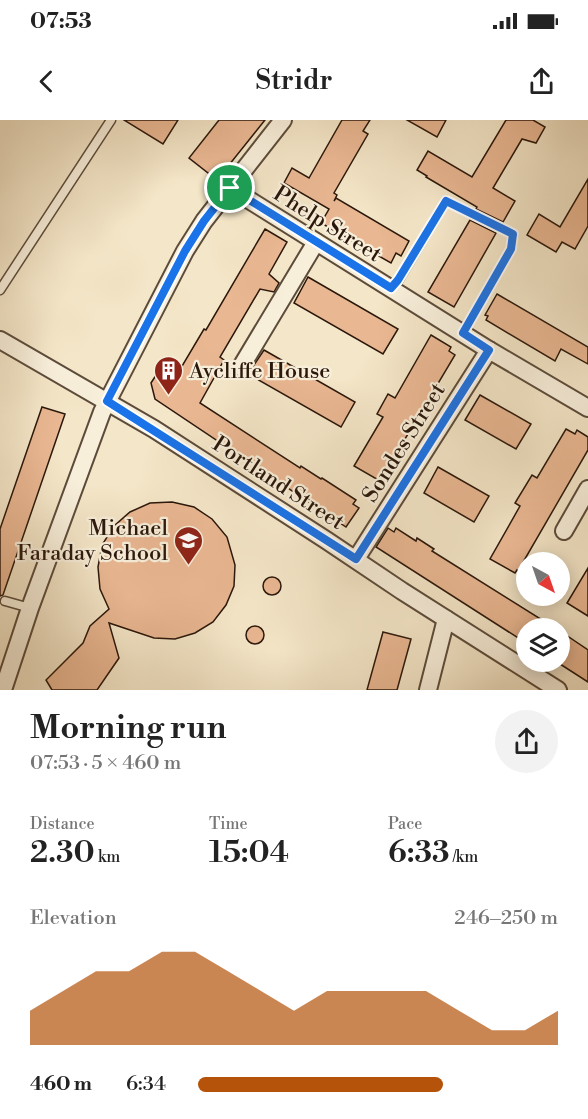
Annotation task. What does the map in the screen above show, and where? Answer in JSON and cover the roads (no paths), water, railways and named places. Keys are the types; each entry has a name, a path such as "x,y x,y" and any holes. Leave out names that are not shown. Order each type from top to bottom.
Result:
{"street":[{"path":"3,690 30,608 98,420 107,401 185,251 204,221 283,120"},
{"name":"Phelp Street","path":"230,188 489,350 588,408"},
{"path":"241,367 316,242"},
{"name":"Portland Street","path":"0,340 107,401 558,690"},
{"name":"Sondes Street","path":"356,559 489,350"},
{"path":"564,531 588,489"},
{"path":"428,690 446,619"}],"lane":[{"path":"0,290 111,120"},
{"path":"391,288 446,201 513,234 511,249 463,333"},
{"path":"5,601 30,608"}],"place":[{"name":"Aycliffe House","path":"168,396"},
{"name":"Michael Faraday School","path":"189,566"}]}
